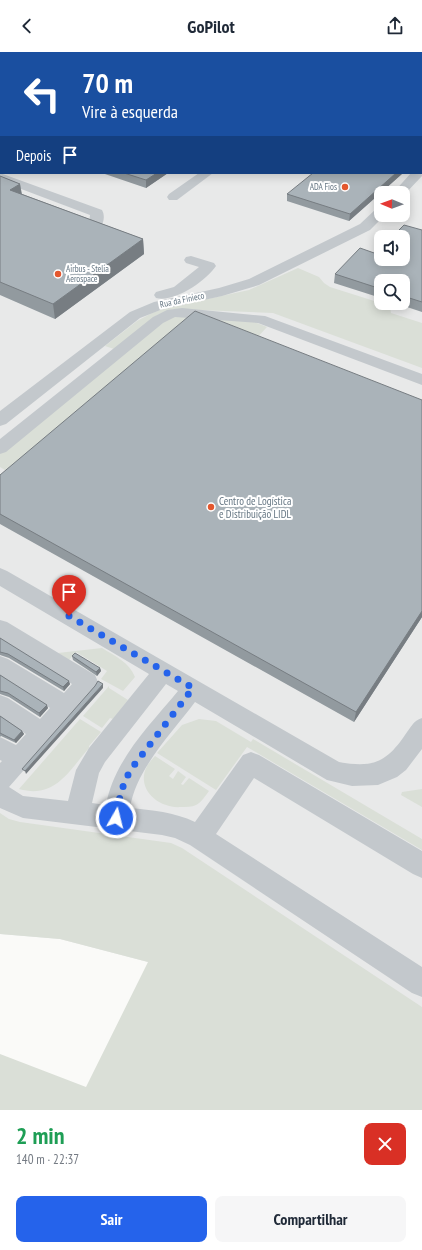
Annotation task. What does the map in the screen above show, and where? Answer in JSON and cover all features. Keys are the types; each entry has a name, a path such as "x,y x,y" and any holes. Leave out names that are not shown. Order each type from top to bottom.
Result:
{"street":[{"path":"173,197 206,174"},
{"path":"406,186 417,174"},
{"path":"0,177 97,213 96,223"},
{"name":"Rua da Finieco","path":"0,420 135,315 159,305 228,291 254,282 365,227 374,219"},
{"path":"144,298 179,290 209,266 191,260"},
{"path":"0,448 158,320 172,313 191,312 260,319 422,380"},
{"path":"0,576 336,772 353,776 384,772 395,766 408,752 422,728"},
{"path":"0,628 87,682 42,732 9,753 0,780"},
{"path":"0,665 66,706"},
{"path":"77,813 88,770 97,755 164,671"},
{"path":"116,818 120,793 124,780 193,688"},
{"path":"0,704 42,732"},
{"path":"199,837 251,763 422,865"},
{"path":"0,794 12,803 23,807 168,824 179,827 199,837 422,983"}],"shaded area":[{"path":"0,174 422,174 422,1110 148,962 60,939 0,934"},
{"path":"298,268 319,277 330,287 374,301 374,310 391,310 391,313 422,323 422,368 273,313 174,309 157,315 114,349 105,346 137,321 152,313 166,308 249,290"},
{"path":"175,315 252,321 267,327 253,342 15,476 0,467 0,453 161,321"},
{"path":"102,648 125,663 135,677 123,691 101,679 107,671 76,652 69,660 58,653"},
{"path":"109,686 109,688 128,700 113,719 110,718 102,728 83,716"},
{"path":"80,719 101,732 67,774 51,787 42,790 31,791 19,789"},
{"path":"199,719 216,721 251,742 253,739 422,839 422,850 247,747 216,790 157,753 182,725"},
{"path":"155,756 175,769 169,776 173,779 178,771 186,777 181,784 183,785 189,778 209,791 202,801 193,806 173,807 157,801 151,796 144,782 144,774 147,766"},
{"path":"422,789 422,807 401,795 402,792"},
{"path":"0,813 9,819 20,822 171,843 182,848 422,1007 422,1110 0,1110 0,1054 86,1087 148,962 60,939 0,934"}],"building":[{"path":"127,174 155,174 146,180"},
{"name":"ADA Fios","path":"312,174 395,174 381,186 374,186 374,193 350,214 287,194"},
{"name":"Airbus - Stelia Aerospace","path":"0,176 20,184 10,190 143,239 53,304 0,282"},
{"path":"404,225 422,230 422,302 410,298 410,274 374,274 374,287 335,274 360,248 374,253 374,266 410,266 410,230 399,230"},
{"name":"Centro de Logística e Distribuição LIDL","path":"195,311 422,400 422,611 356,712 0,514 0,475"},
{"path":"0,638 69,681 63,687 8,654 0,652"},
{"path":"75,653 100,668 96,672 72,656"},
{"path":"0,675 47,705 39,713 8,693 0,691"},
{"path":"98,681 103,684 25,771 22,769 95,686"},
{"path":"0,716 22,731 14,740 0,733"}],"place":[{"name":"ADA Fios","path":"345,187"},
{"name":"Airbus - Stelia Aerospace","path":"58,274"},
{"name":"Centro de Logística e Distribuição LIDL","path":"211,507"}],"route":[{"path":"69,616 193,688 124,780 120,793 116,818"}]}
